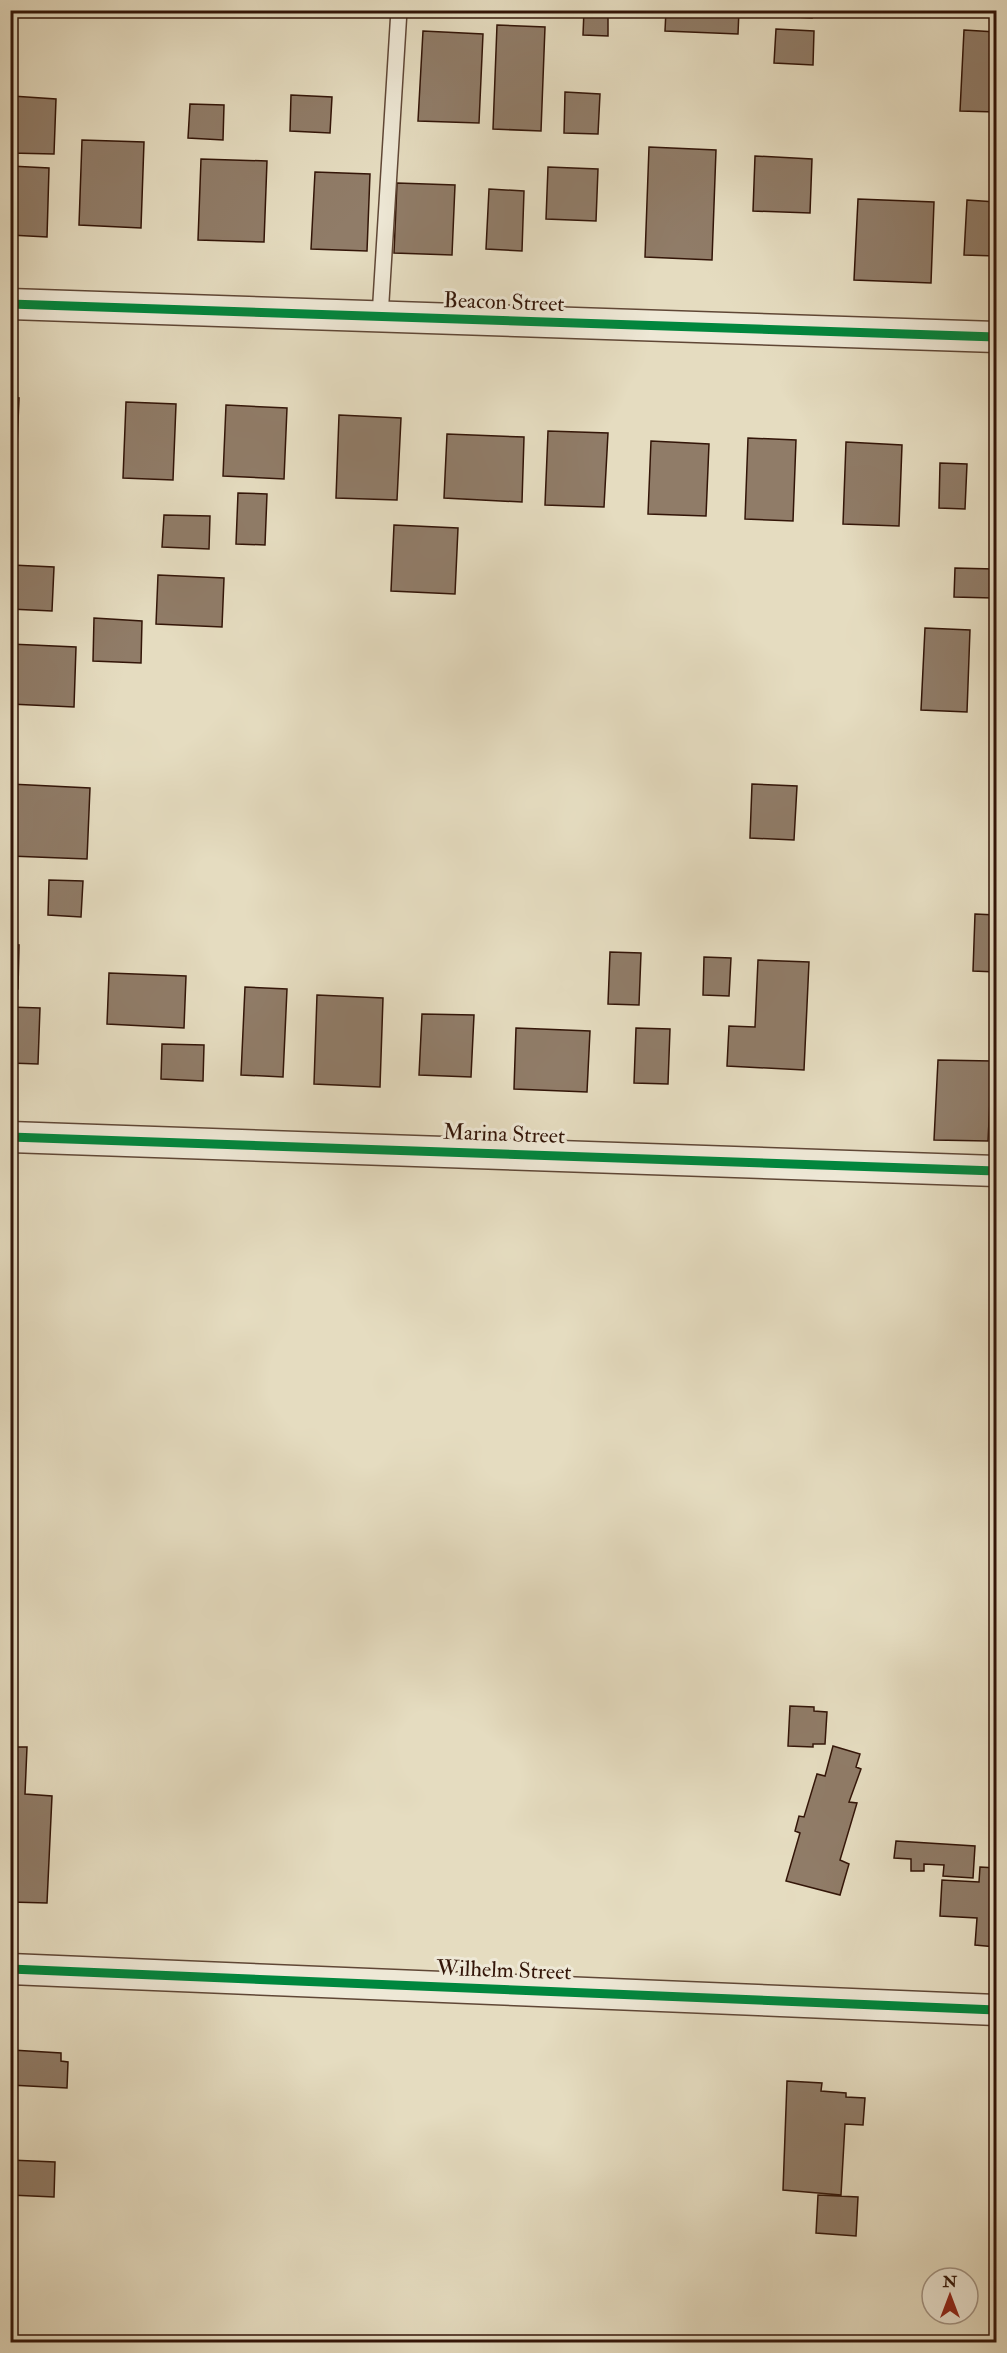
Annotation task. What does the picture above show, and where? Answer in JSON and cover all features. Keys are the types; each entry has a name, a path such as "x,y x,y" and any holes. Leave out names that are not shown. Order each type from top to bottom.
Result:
{"street":[{"name":"Beacon Street","path":"10,304 996,337"},
{"name":"Marina Street","path":"10,1137 996,1171"},
{"name":"Wilhelm Street","path":"10,1970 996,2010"}],"lane":[{"path":"380,317 399,10"}],"building":[{"path":"584,10 608,10 608,36 583,35"},
{"path":"666,10 739,10 738,34 665,31"},
{"path":"761,10 812,10 812,18 761,15"},
{"path":"885,10 936,10 936,15 885,12"},
{"path":"497,25 545,27 541,131 493,129"},
{"path":"776,29 814,31 813,65 774,63"},
{"path":"964,30 996,32 996,112 960,111"},
{"path":"423,31 483,34 479,123 418,121"},
{"path":"565,92 600,94 598,134 564,133"},
{"path":"291,95 332,97 330,133 290,131"},
{"path":"12,96 56,99 54,154 10,153"},
{"path":"190,104 224,105 223,140 188,138"},
{"path":"82,140 144,142 141,228 79,225"},
{"path":"649,147 716,150 712,260 645,257"},
{"path":"755,156 812,159 810,213 753,211"},
{"path":"201,159 267,161 264,242 198,240"},
{"path":"10,166 49,168 47,237 10,235"},
{"path":"548,167 598,169 596,221 546,219"},
{"path":"315,172 370,174 367,251 311,249"},
{"path":"397,183 455,185 452,255 394,253"},
{"path":"489,189 524,191 522,251 486,249"},
{"path":"858,199 934,202 931,283 854,280"},
{"path":"967,200 996,202 996,256 964,255"},
{"path":"10,397 19,398 12,565 10,565"},
{"path":"126,402 176,404 173,480 123,478"},
{"path":"226,405 287,408 284,479 223,476"},
{"path":"339,415 401,418 397,500 336,498"},
{"path":"548,431 608,433 604,507 545,505"},
{"path":"447,434 524,437 522,502 444,498"},
{"path":"748,438 796,440 793,521 745,519"},
{"path":"651,441 709,444 706,516 648,514"},
{"path":"846,442 902,445 899,526 843,524"},
{"path":"995,453 996,528 992,528"},
{"path":"940,463 967,464 965,509 939,508"},
{"path":"238,493 267,494 265,545 236,544"},
{"path":"164,515 210,516 209,549 162,547"},
{"path":"394,525 458,528 455,594 391,591"},
{"path":"12,565 54,567 52,611 10,609"},
{"path":"955,568 994,569 993,598 954,597"},
{"path":"158,575 224,578 222,627 156,624"},
{"path":"94,618 142,621 141,663 93,661"},
{"path":"925,628 970,630 967,712 921,710"},
{"path":"10,644 76,647 74,707 10,704"},
{"path":"10,784 90,788 87,859 10,856"},
{"path":"752,784 797,786 794,840 750,838"},
{"path":"49,880 83,881 81,917 48,915"},
{"path":"975,914 996,915 996,972 973,971"},
{"path":"10,944 19,945 18,989 10,988"},
{"path":"610,952 641,953 639,1005 608,1004"},
{"path":"704,957 731,958 729,996 703,995"},
{"path":"758,960 809,962 804,1070 727,1066 729,1026 755,1027"},
{"path":"109,973 186,976 184,1028 107,1024"},
{"path":"245,987 287,989 283,1077 241,1075"},
{"path":"317,995 383,998 380,1087 314,1084"},
{"path":"10,1007 40,1008 38,1064 10,1063"},
{"path":"422,1014 474,1015 471,1077 419,1075"},
{"path":"516,1028 590,1031 587,1092 514,1089"},
{"path":"636,1028 670,1029 668,1084 634,1083"},
{"path":"162,1044 204,1045 203,1081 161,1079"},
{"path":"938,1060 992,1061 988,1141 934,1140"},
{"path":"790,1706 814,1707 814,1711 827,1712 825,1744 813,1744 813,1747 788,1746"},
{"path":"833,1746 860,1754 856,1767 861,1769 849,1802 857,1803 840,1860 849,1864 840,1895 786,1881 800,1833 795,1831 799,1816 804,1817 817,1774 825,1776"},
{"path":"10,1747 27,1747 25,1794 52,1796 47,1903 10,1902"},
{"path":"896,1841 975,1846 973,1878 943,1876 944,1865 924,1864 924,1871 911,1871 911,1859 894,1858"},
{"path":"980,1867 996,1868 996,1947 975,1945 977,1918 940,1916 942,1880 979,1882"},
{"path":"12,2050 61,2053 61,2061 68,2062 67,2088 10,2085"},
{"path":"787,2081 822,2083 821,2091 846,2093 846,2097 865,2098 863,2125 845,2124 841,2195 783,2190"},
{"path":"10,2160 55,2162 54,2197 10,2195"},
{"path":"818,2195 858,2197 856,2236 816,2233"}],"cycle path":[{"path":"10,304 996,337"},
{"path":"10,1137 996,1171"},
{"path":"10,1969 996,2010"}]}
